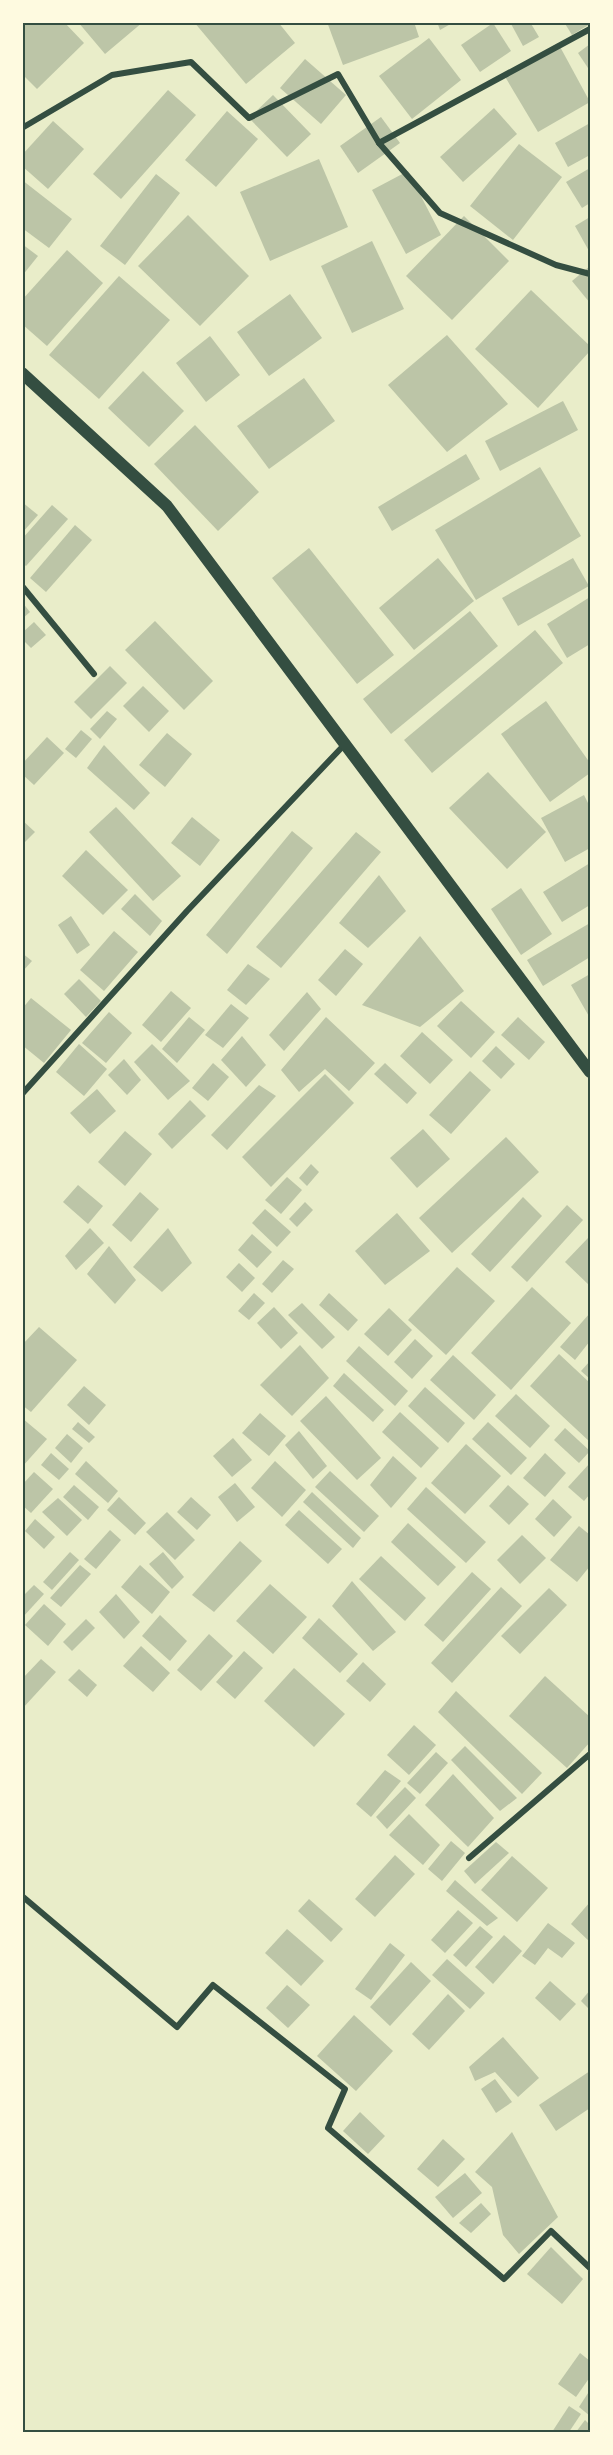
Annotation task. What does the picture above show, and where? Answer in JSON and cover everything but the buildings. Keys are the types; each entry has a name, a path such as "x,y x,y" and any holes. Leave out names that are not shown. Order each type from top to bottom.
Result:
{"main road":[{"path":"22,373 167,506 591,1072"}],"street":[{"path":"379,143 591,29"},
{"path":"22,128 112,75 191,62 249,118 338,74 379,143 440,213 556,265 591,274"},
{"path":"22,586 94,674"},
{"path":"22,1094 187,910 345,744"},
{"path":"469,1858 591,1754"},
{"path":"22,1896 177,2027 213,1985 345,2089 328,2128 504,2279 551,2231 591,2268"}]}
